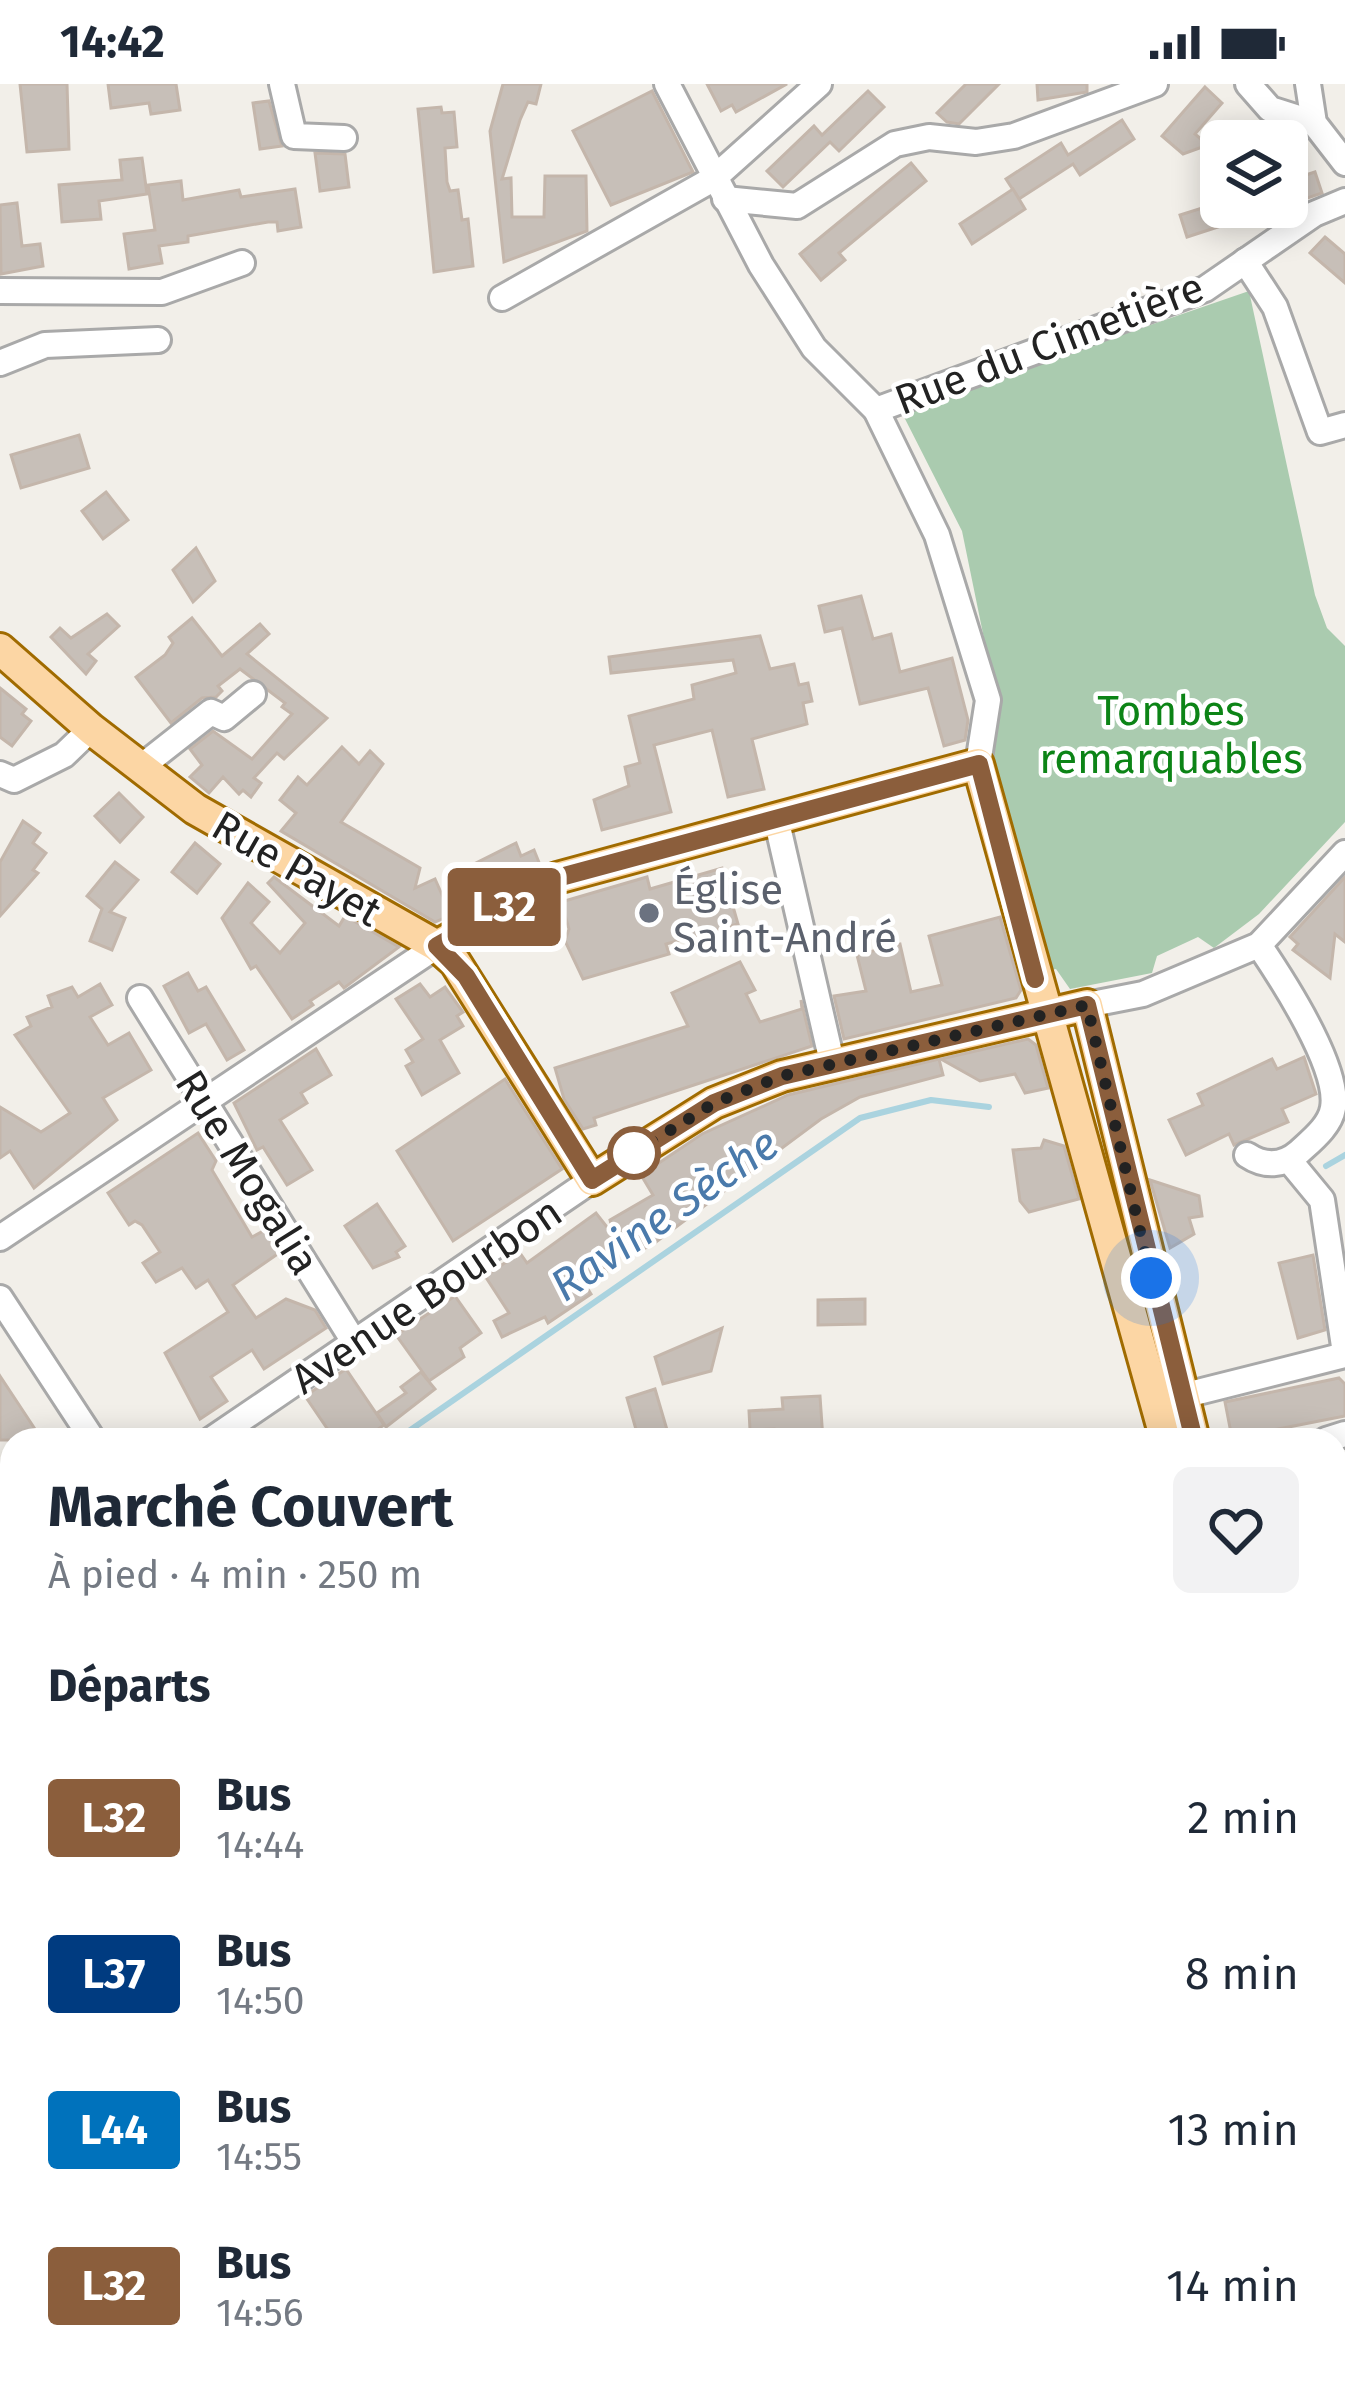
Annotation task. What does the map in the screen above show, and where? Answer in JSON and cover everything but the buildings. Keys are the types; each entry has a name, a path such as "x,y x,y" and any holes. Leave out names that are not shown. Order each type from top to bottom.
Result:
{"main road":[{"name":"Rue Payet","path":"0,649 126,765 236,834 437,946 466,976 592,1180"},
{"path":"437,946 557,878 979,764 1163,1428"},
{"path":"1087,1005 1191,1428"},
{"name":"Avenue Bourbon","path":"592,1180 714,1103 832,1062 1087,1005"}],"street":[{"path":"282,84 294,136 344,138"},
{"path":"667,84 719,189 814,348 876,410 938,536 972,635 988,700 979,764"},
{"path":"502,298 719,189 819,84"},
{"path":"719,189 797,206 895,144 929,137 976,142 1014,136 1152,84"},
{"path":"1248,84 1270,109 1314,123"},
{"path":"1308,84 1314,123 1345,163"},
{"name":"Rue du Cimetière","path":"876,410 1205,289 1314,214 1345,201"},
{"path":"1245,261 1275,307 1321,432 1345,425"},
{"path":"0,291 161,292 242,263"},
{"path":"0,363 45,345 158,340"},
{"path":"126,765 211,712 224,718 253,694"},
{"path":"5,782 64,755 91,729"},
{"path":"776,818 832,1062"},
{"path":"1087,1005 1143,994 1259,945 1345,854"},
{"path":"1247,1155 1264,1164 1289,1160 1317,1136 1333,1111 1339,1083 1259,945"},
{"path":"0,1238 437,946"},
{"name":"Rue Mogalia","path":"140,998 356,1345"},
{"path":"1182,1396 1345,1354 1334,1195 1289,1160"},
{"name":"Avenue Bourbon","path":"229,1428 592,1180"},
{"path":"0,1298 85,1428"}],"green space":[{"name":"Tombes remarquables","path":"1249,291 1315,595 1327,628 1345,646 1345,822 1259,914 1214,948 1198,937 1157,956 1152,973 1070,989 1056,969 1050,970 993,757 998,707 962,531 901,411"}],"waterway":[{"name":"Ravine Sèche","path":"413,1428 860,1118 931,1100 989,1107"},
{"name":"Ravine Sèche","path":"1326,1166 1345,1155"}],"bus line":[{"name":"L32","path":"1035,979 979,764 557,878 437,946 466,976 592,1180 714,1103 782,1076 1087,1005 1121,1160 1191,1428"}],"place":[{"name":"Église Saint-André","path":"649,913"}],"route":[{"path":"634,1153 714,1103 782,1076 1087,1005 1151,1278"}]}
